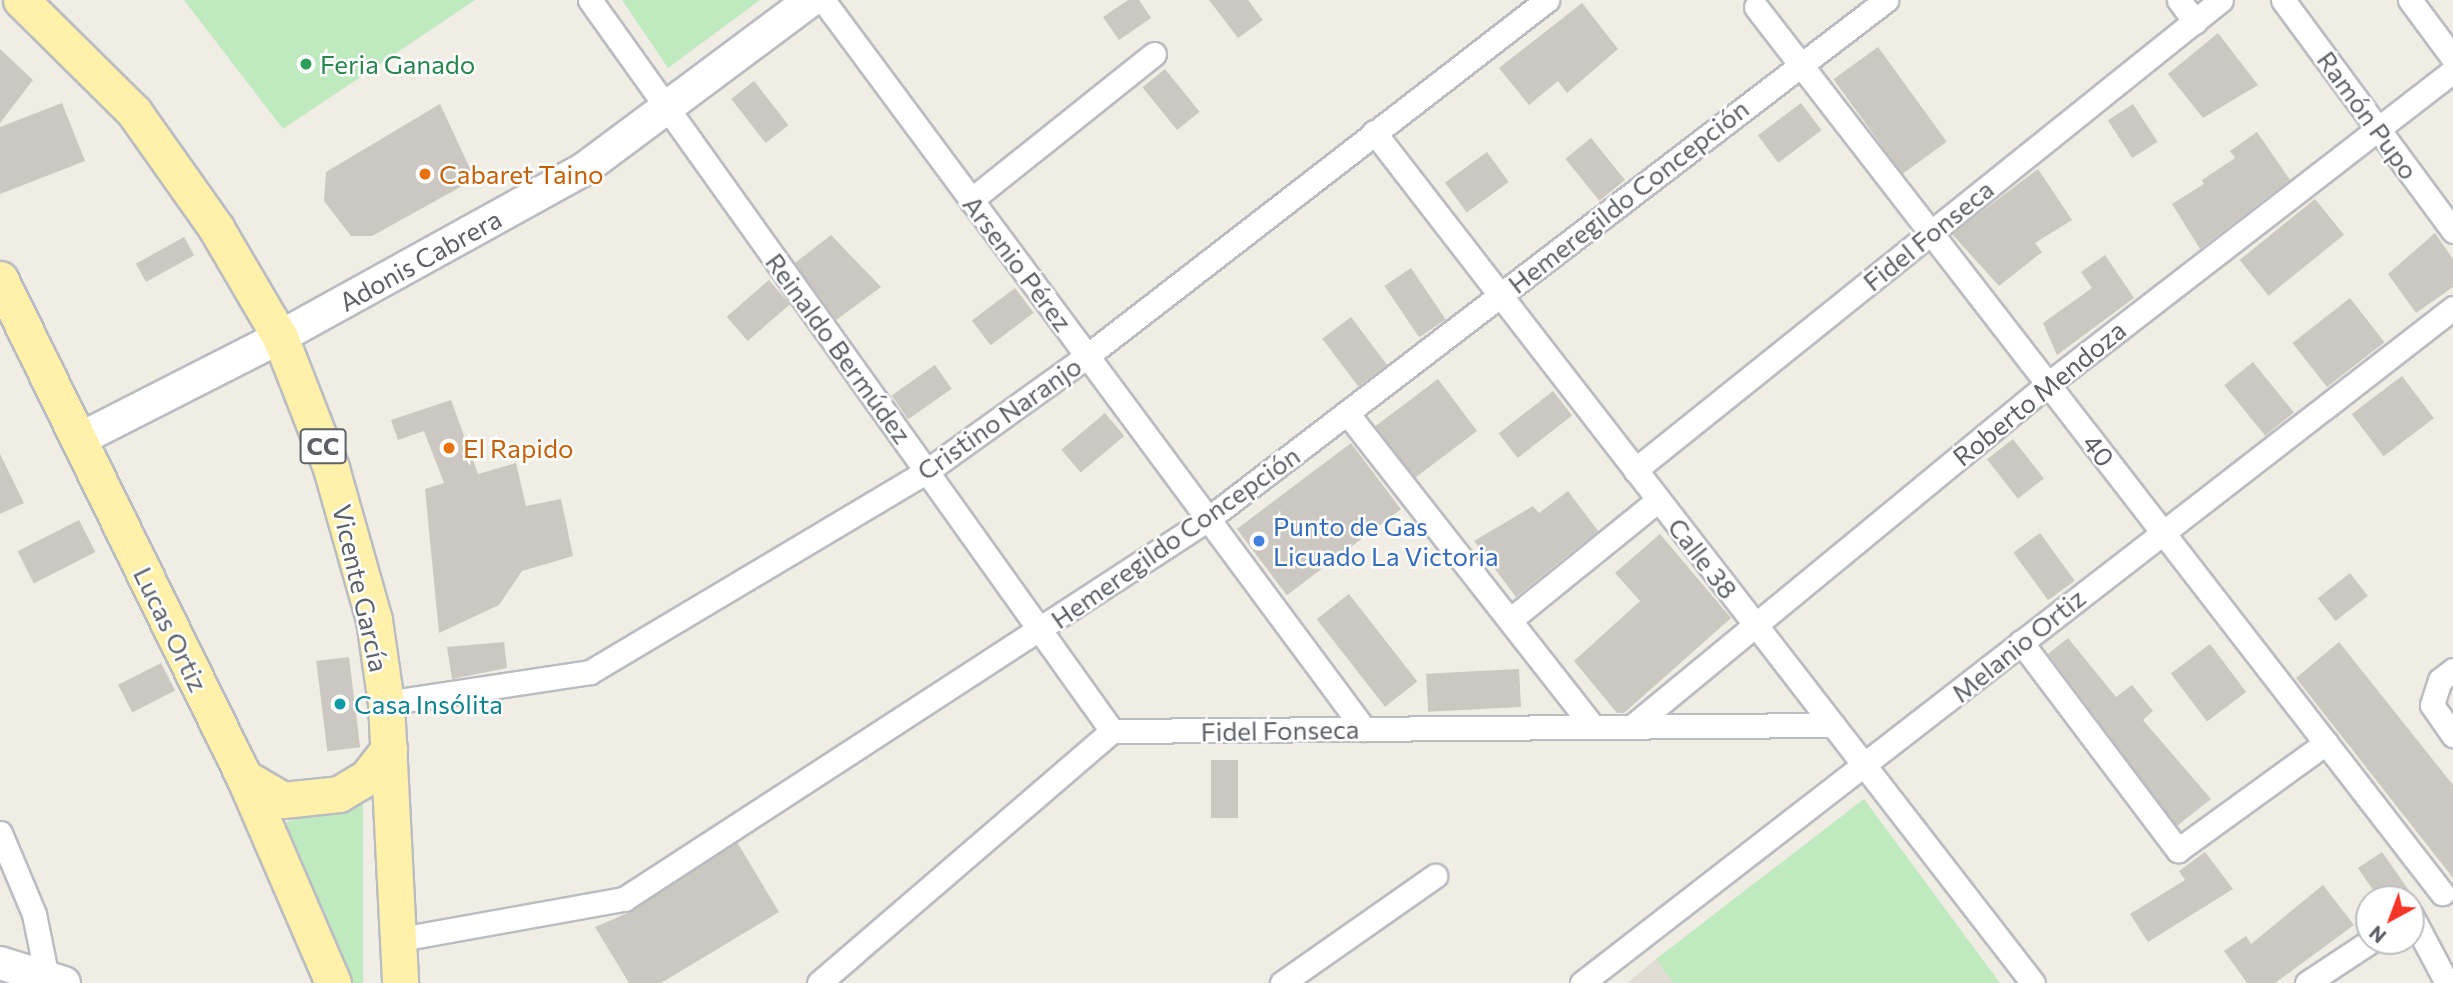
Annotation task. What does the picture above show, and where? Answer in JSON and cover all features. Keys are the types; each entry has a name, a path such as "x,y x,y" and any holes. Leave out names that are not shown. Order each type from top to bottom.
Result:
{"main road":[{"name":"Vicente García","path":"21,0 134,112 216,229 280,337 331,468 374,620 386,703 400,983"},
{"name":"Lucas Ortiz","path":"0,279 244,777 333,983"},
{"path":"244,777 283,800 339,794 367,778 389,748"}],"street":[{"name":"Reinaldo Bermúdez","path":"590,0 1112,731"},
{"name":"Adonis Cabrera","path":"78,440 280,337 584,169 811,0"},
{"name":"Arsenio Pérez","path":"823,0 1364,729"},
{"name":"Cristino Naranjo","path":"386,703 590,672 927,471 1087,356 1547,0"},
{"name":"Hemeregildo Concepción","path":"396,940 624,899 1041,631 1208,519 1886,0"},
{"path":"2179,0 2195,22"},
{"name":"Fidel Fonseca","path":"1635,470 2221,0"},
{"name":"Ramón Pupo","path":"2283,0 2453,231"},
{"path":"2410,0 2453,58"},
{"name":"40","path":"1756,7 2326,743 2448,889"},
{"path":"971,200 1154,54"},
{"name":"Roberto Mendoza","path":"1634,725 2048,384 2453,71"},
{"name":"Calle 38","path":"1374,132 2033,983"},
{"name":"Melanio Ortiz","path":"1582,983 1867,766 2162,531 2453,308"},
{"path":"1347,413 1591,724"},
{"path":"1510,620 1658,499"},
{"path":"2021,642 2178,850 2326,743"},
{"path":"2453,670 2440,680 2432,705 2453,735"},
{"name":"Fidel Fonseca","path":"1112,731 1591,724 1833,725"},
{"path":"820,983 1112,731"},
{"path":"0,833 34,914 55,980"},
{"path":"1282,983 1435,876"},
{"path":"2425,905 2448,889"},
{"path":"2425,941 2447,983"},
{"path":"2307,983 2355,952"},
{"path":"0,963 55,980"}],"shaded area":[{"path":"1656,959 1673,983 1627,983"}],"green space":[{"name":"Feria Ganado","path":"184,0 475,0 283,129"},
{"path":"622,0 760,0 668,68"},
{"path":"363,799 363,983 349,983 280,824"},
{"path":"1864,799 2000,983 1673,983 1656,959"}],"building":[{"path":"1128,0 1139,0 1151,18 1119,40 1103,17"},
{"path":"1209,0 1248,0 1263,20 1238,38"},
{"path":"1582,3 1618,49 1567,93 1558,81 1529,105 1499,68"},
{"path":"2218,33 2258,85 2203,118 2168,74"},
{"path":"1878,47 1947,142 1902,174 1834,79"},
{"path":"0,49 33,80 0,123"},
{"path":"1165,69 1200,112 1177,130 1142,87"},
{"path":"754,81 788,125 766,143 731,99"},
{"path":"62,103 85,161 0,194 0,127"},
{"path":"1801,103 1821,130 1778,163 1758,135"},
{"path":"440,104 475,179 372,236 351,236 324,201 326,172"},
{"path":"2133,104 2158,142 2132,158 2108,120"},
{"path":"2257,132 2290,180 2200,249 2172,204 2204,184 2202,180 2235,158 2230,151"},
{"path":"1591,138 1625,180 1599,201 1565,159"},
{"path":"1487,152 1509,182 1467,212 1445,183"},
{"path":"2038,169 2072,220 2035,243 2042,252 1999,286 1952,234"},
{"path":"2315,199 2344,235 2269,296 2240,260"},
{"path":"2435,233 2453,259 2453,287 2416,313 2388,274"},
{"path":"831,235 881,287 836,320 795,263"},
{"path":"184,237 194,255 146,282 136,264"},
{"path":"2105,255 2134,298 2057,355 2043,323 2092,288 2081,272"},
{"path":"1411,268 1446,319 1419,337 1384,286"},
{"path":"769,280 790,304 748,341 727,317"},
{"path":"1015,288 1034,313 991,345 972,320"},
{"path":"2350,298 2384,342 2327,387 2292,343"},
{"path":"1351,317 1387,365 1358,387 1322,339"},
{"path":"2253,362 2294,413 2265,436 2224,385"},
{"path":"935,365 952,389 908,419 892,395"},
{"path":"2402,376 2434,418 2384,456 2352,414"},
{"path":"1438,379 1477,431 1414,478 1375,427"},
{"path":"1553,391 1572,415 1518,458 1499,433"},
{"path":"451,400 478,474 516,463 526,506 561,499 573,556 522,571 499,605 439,633 425,489 444,483 424,431 398,440 391,420"},
{"path":"1105,413 1124,436 1081,473 1061,450"},
{"path":"2013,439 2044,478 2018,499 1987,459"},
{"path":"1351,443 1401,509 1287,595 1237,529"},
{"path":"0,454 24,503 0,514"},
{"path":"1568,491 1598,531 1516,597 1474,541 1533,506 1539,513"},
{"path":"79,520 95,552 34,583 18,551"},
{"path":"2040,533 2075,581 2048,600 2013,552"},
{"path":"1660,534 1731,618 1624,713 1617,713 1574,661 1640,601 1615,573"},
{"path":"2350,573 2368,596 2336,621 2318,598"},
{"path":"1349,594 1417,681 1385,707 1317,619"},
{"path":"2068,638 2116,697 2132,685 2153,711 2143,720 2211,799 2177,826 2048,654"},
{"path":"504,642 507,668 452,679 447,647"},
{"path":"2339,642 2453,785 2453,878 2296,678"},
{"path":"2210,644 2246,692 2207,721 2171,673"},
{"path":"349,657 360,747 327,751 316,661"},
{"path":"161,663 175,691 132,712 118,685"},
{"path":"1519,669 1521,707 1428,712 1426,674"},
{"path":"1211,760 1238,760 1238,818 1211,818"},
{"path":"737,842 779,912 661,983 629,983 595,927 632,911"},
{"path":"2205,852 2233,889 2148,942 2130,914 2185,880 2179,871"},
{"path":"2382,852 2405,885 2370,885 2358,868"},
{"path":"2323,885 2354,925 2275,983 2247,983 2224,951 2246,936 2251,944"}],"place":[{"name":"Feria Ganado","path":"306,64"},
{"name":"Cabaret Taino","path":"425,174"},
{"name":"El Rapido","path":"449,448"},
{"name":"Punto de Gas Licuado La Victoria","path":"1259,541"},
{"name":"Casa Insólita","path":"340,704"}]}
